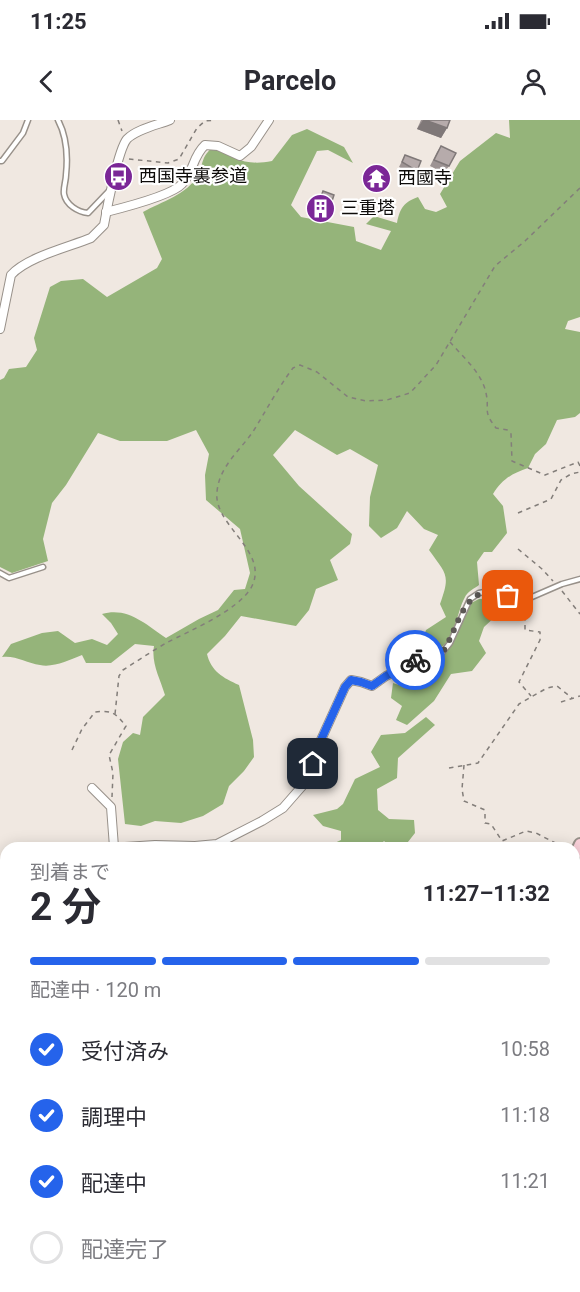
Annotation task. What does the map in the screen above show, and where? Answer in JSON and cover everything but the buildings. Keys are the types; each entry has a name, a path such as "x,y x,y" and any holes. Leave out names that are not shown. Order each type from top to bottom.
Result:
{"street":[{"path":"0,329 11,275 16,269 91,238 104,225 119,158 126,141 132,135 170,120"},
{"path":"106,212 137,204 181,186 193,168 196,153 205,145 218,146 240,156 251,147 269,120"},
{"path":"221,842 283,808 304,784 320,742 345,687 351,680 372,686 404,667"},
{"path":"92,788 111,807 112,842"}],"lane":[{"path":"0,161 23,133 28,120"},
{"path":"58,120 63,129 66,147 64,194 69,204 88,213 113,186"},
{"path":"0,573 9,578 43,567"},
{"path":"404,667 426,655 442,653 450,643 470,599 479,593 490,591 525,600 580,579"}],"path":[{"path":"118,120 126,141"},
{"path":"119,158 168,163 179,159 197,128 205,121 215,120"},
{"path":"115,714 119,676 123,670 219,615 248,592 253,583 255,573 246,545 225,519 217,500 219,478 293,368 300,365 317,372 348,398 366,401 387,400 410,393 436,365 495,266 525,241 580,188"},
{"path":"450,342 477,374 486,392 487,417 496,428 508,430 511,434 512,461 545,475 578,462 580,466"},
{"path":"518,513 530,510 551,499 561,480 580,472"},
{"path":"518,549 542,568 580,614"},
{"path":"525,600 525,630 540,632 540,640 519,682 532,697"},
{"path":"449,768 478,763 519,704 547,688 556,686 572,698"},
{"path":"561,702 580,696"},
{"path":"72,750 82,729 95,712 106,711 115,714 126,726 109,755 113,773 111,807"},
{"path":"464,765 462,789 464,801 486,810 485,823 491,824 502,841 526,831 536,833 553,842"}],"green space":[{"path":"509,120 580,120 580,317 568,321 565,329 580,332 580,413 575,417 557,420 546,444 535,454 528,468 508,477 493,494 503,506 507,533 492,552 484,552 477,562 479,585 466,595 453,630 445,644 431,651 423,638 426,630 446,617 440,604 445,586 445,575 429,550 438,535 424,529 407,511 397,528 381,538 369,526 370,497 378,465 350,449 337,455 295,430 273,455 299,486 352,534 350,544 330,560 338,580 316,589 309,610 296,626 241,616 207,654 211,665 218,673 239,685 253,740 254,757 229,786 223,804 203,816 181,823 155,821 141,826 125,824 118,759 123,742 133,733 140,735 143,717 165,695 155,664 154,646 135,644 111,663 86,663 82,655 45,666 12,657 2,657 11,644 42,633 58,631 75,643 92,639 107,645 118,634 102,614 111,612 136,618 166,638 218,610 234,590 245,589 250,573 240,529 206,500 205,475 209,454 196,430 167,441 120,441 98,433 66,485 52,503 43,539 48,561 12,573 0,567 0,380 4,378 9,369 26,367 37,350 34,338 50,287 61,281 83,279 107,297 157,268 162,259 143,212 174,197 194,182 205,157 213,147 234,158 248,162 272,161 292,135 307,129 344,147 353,163 328,150 317,151 291,205 301,217 354,227 356,241 381,250 391,231 366,224 374,216 397,223 403,206 418,197 425,209 436,212 447,207 440,194 460,161 496,133 510,138"},
{"path":"500,598 497,615 484,627 479,641 486,653 472,671 451,674 434,701 407,725 396,720 402,706 391,698 393,683 402,686 429,658 442,657 450,647 471,603 479,599"},
{"path":"426,717 435,725 398,758 397,778 377,789 378,810 389,819 414,820 415,833 408,842 337,842 341,840 341,831 323,826 313,815 337,809 343,804 355,779 380,767 371,752 381,735 405,733"}],"way so far":[{"path":"415,660 426,655 442,653 450,643 470,599 479,593 490,591 508,596"}],"place":[{"name":"西国寺裏参道","path":"118,176"},
{"name":"西國寺","path":"377,178"},
{"name":"三重塔","path":"320,208"}],"route":[{"path":"313,764 320,742 345,687 351,680 372,686 415,660"}]}
